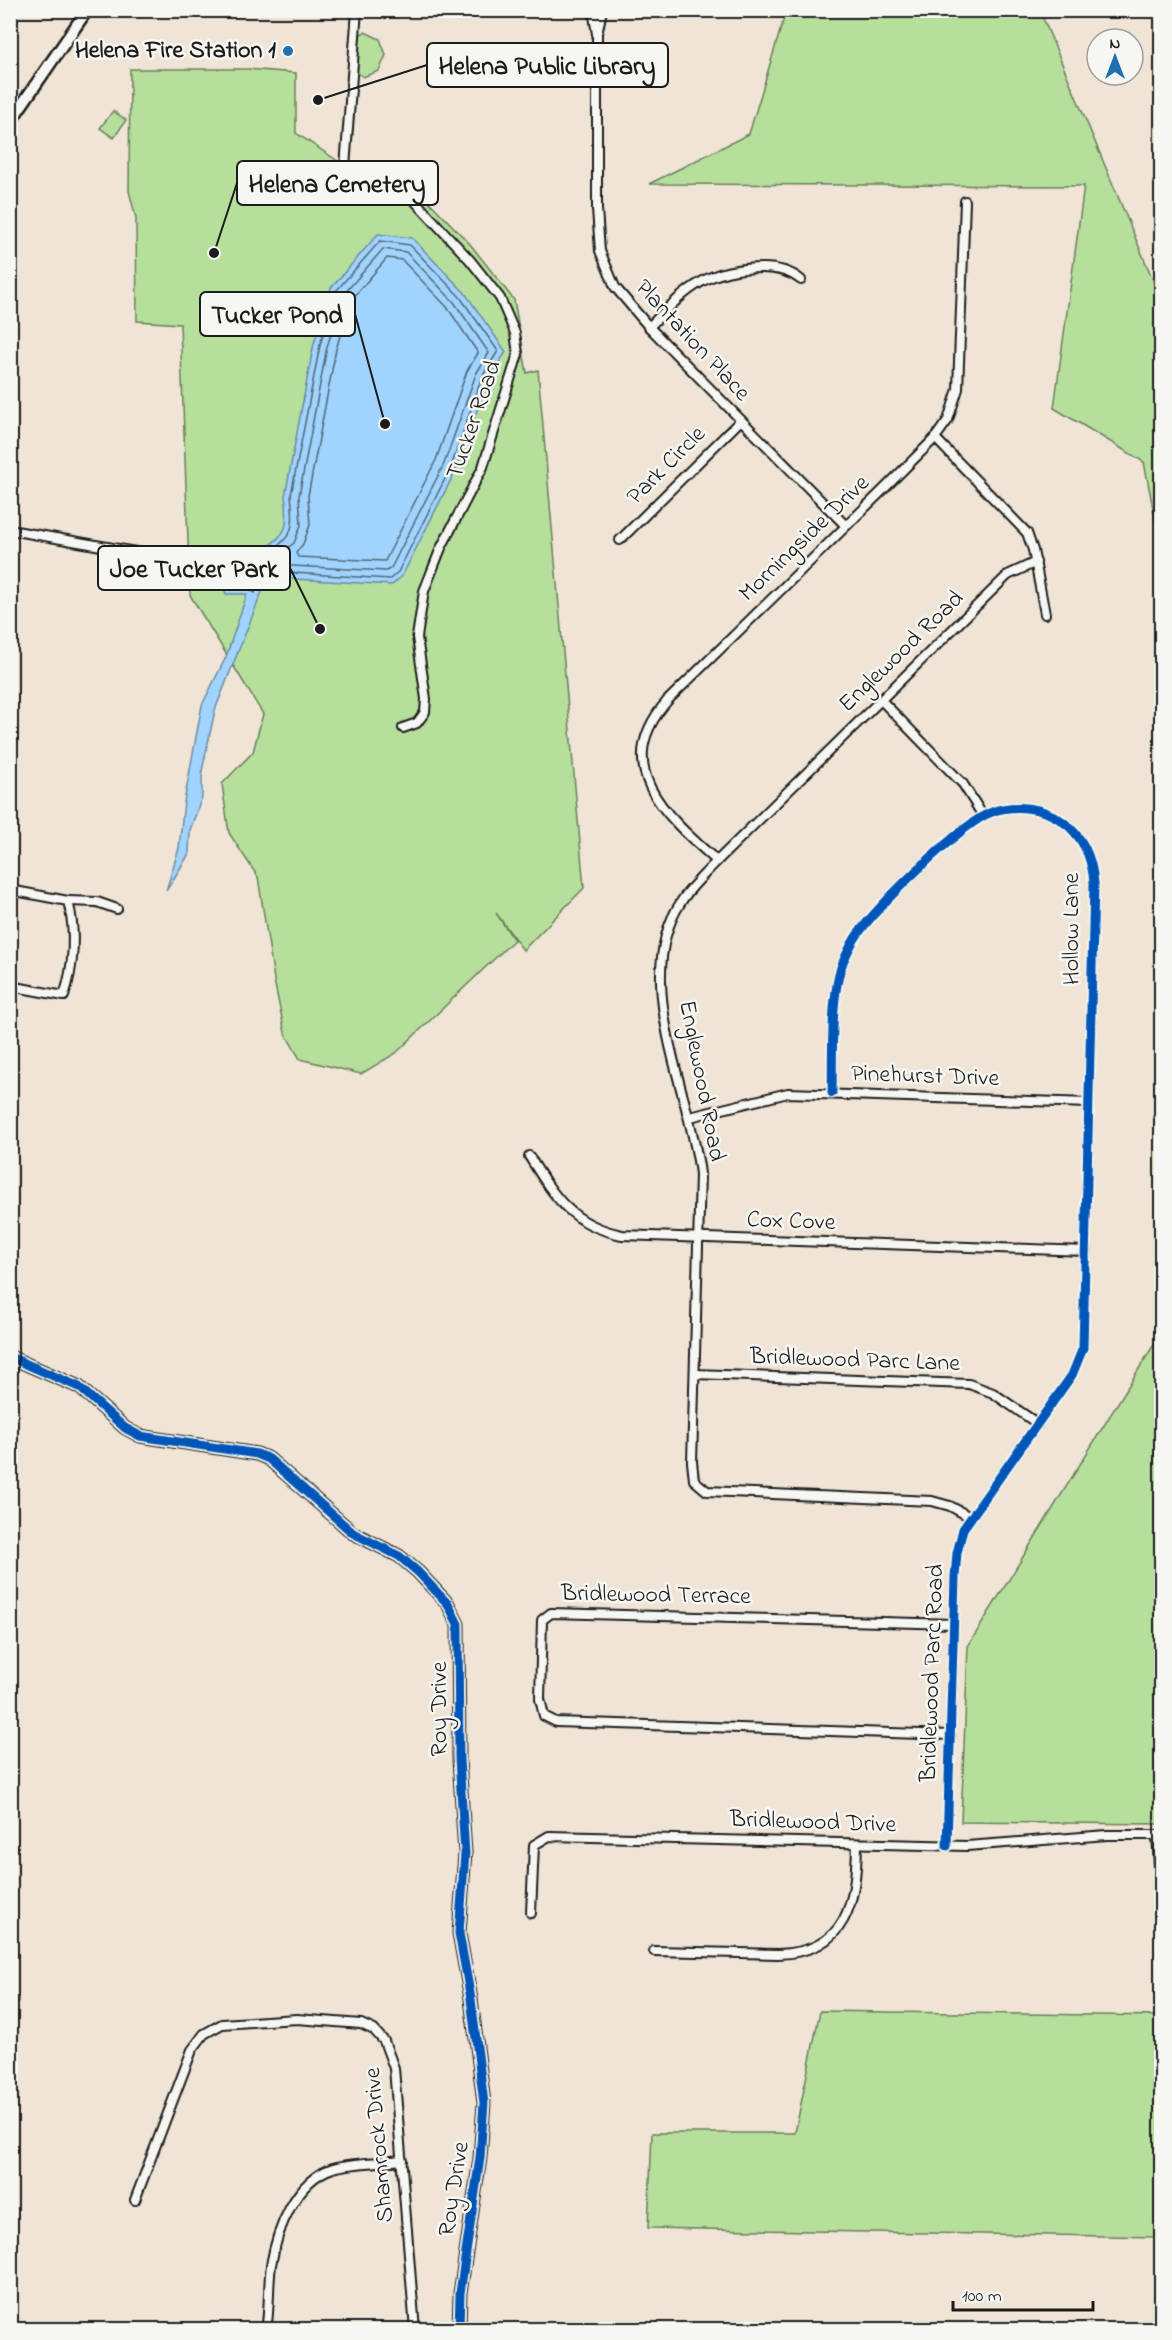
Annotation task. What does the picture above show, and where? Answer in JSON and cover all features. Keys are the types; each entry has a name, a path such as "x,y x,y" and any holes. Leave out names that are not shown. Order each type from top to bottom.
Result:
{"street":[{"path":"10,122 87,10"},
{"name":"Tucker Road","path":"357,10 345,167 347,182 358,190 397,192 414,200 493,289 505,308 518,345 516,364 483,467 441,548 424,591 417,637 426,699 425,712 417,723 403,728"},
{"name":"Plantation Place","path":"593,10 597,34 597,209 600,251 615,287 649,327 846,526"},
{"name":"Plantation Place","path":"597,34 602,10"},
{"name":"Morningside Drive","path":"717,861 654,798 643,767 644,742 648,729 668,700 935,438 953,411 958,389 965,201"},
{"path":"649,327 692,285 724,271 742,268 780,269 801,280"},
{"name":"Park Circle","path":"620,540 741,420"},
{"path":"935,438 1022,526 1030,540 1036,562 1045,614"},
{"path":"10,530 170,558"},
{"name":"Englewood Road","path":"970,1517 950,1506 921,1500 720,1492 701,1488 692,1473 700,1174 690,1117 670,1049 662,958 664,941 681,902 717,861 1008,575 1036,562"},
{"path":"881,700 963,784 983,816"},
{"name":"Hollow Lane","path":"832,1093 836,993 843,963 859,932 955,836 983,816 1008,808 1033,809 1051,814 1075,832 1089,856 1094,883 1086,1251"},
{"path":"10,890 68,901 97,902 117,909"},
{"path":"10,986 64,996 70,975 73,925 68,901"},
{"name":"Pinehurst Drive","path":"690,1117 770,1095 832,1093 1089,1103"},
{"name":"Cox Cove","path":"529,1156 559,1202 592,1227 622,1235 1086,1251"},
{"name":"Bridlewood Parc Road","path":"947,1846 959,1537 970,1517 1072,1375 1082,1355 1086,1251"},
{"name":"Roy Drive","path":"10,1357 79,1387 125,1428 140,1436 257,1454 269,1459 352,1532 399,1556 418,1572 455,1616 459,1631 459,1749 465,1852 459,1933 471,1999 484,2103 480,2158 460,2293 459,2330"},
{"name":"Bridlewood Parc Lane","path":"695,1374 969,1384 993,1393 1038,1424"},
{"name":"Bridlewood Terrace","path":"951,1735 556,1722 544,1716 540,1700 542,1620 551,1613 954,1624"},
{"name":"Bridlewood Drive","path":"531,1912 534,1848 537,1840 549,1836 947,1846 1107,1835 1159,1835"},
{"path":"1159,1835 1161,1909"},
{"path":"654,1951 791,1954 811,1949 831,1937 844,1921 851,1905 856,1878 857,1844"},
{"name":"Shamrock Drive","path":"135,2200 192,2050 213,2028 234,2021 351,2021 374,2030 389,2050 394,2068 415,2330"},
{"path":"266,2330 272,2262 291,2208 303,2188 316,2176 336,2167 402,2160"}],"green space":[{"path":"786,11 1040,11 1161,299 1161,549 1144,462 1054,408 1084,186 649,184 749,134"},
{"path":"365,32 380,39 386,55 379,71 363,77 356,72 359,35"},
{"path":"130,69 247,69 296,73 296,133 356,173 410,182 470,244 514,300 527,373 538,370 584,888 523,950 496,913 514,940 396,1053 361,1074 300,1059 285,1033 258,877 229,833 222,784 253,752 263,714 190,595 180,324 137,321 136,218 129,191"},
{"path":"113,111 126,120 114,138 100,128"},
{"path":"1161,1333 1161,1824 961,1822 968,1646"},
{"path":"820,2011 1161,2016 1160,2237 648,2228 652,2133 795,2133"}],"water":[{"path":"378,234 412,238 465,293 506,352 488,379 456,470 402,576 392,585 278,578 265,584 215,710 202,771 202,797 190,830 189,854 166,891 179,848 184,802 202,705 226,657 247,594 226,594 223,582 224,565 237,554 244,561 245,569 252,570 258,565 254,560 256,556 279,537 286,526 285,496 314,343 331,288"}],"cycle path":[{"path":"832,1093 833,1026 839,976 843,962 858,934 882,905 961,831 992,812 1010,808 1037,810 1054,816 1076,833 1089,856 1094,883 1083,1348 1072,1375 963,1529 957,1553 955,1577 947,1846"},
{"path":"10,1357 79,1387 125,1428 140,1436 257,1454 269,1459 353,1533 399,1556 418,1572 448,1604 458,1624 459,1759 465,1853 459,1933 471,1999 484,2103 480,2158 460,2293 459,2330"}],"place":[{"name":"Helena Fire Station 1","path":"288,51"},
{"name":"Helena Public Library","path":"318,100"},
{"name":"Helena Cemetery","path":"214,253"},
{"name":"Tucker Pond","path":"385,424"},
{"name":"Joe Tucker Park","path":"320,629"}]}
